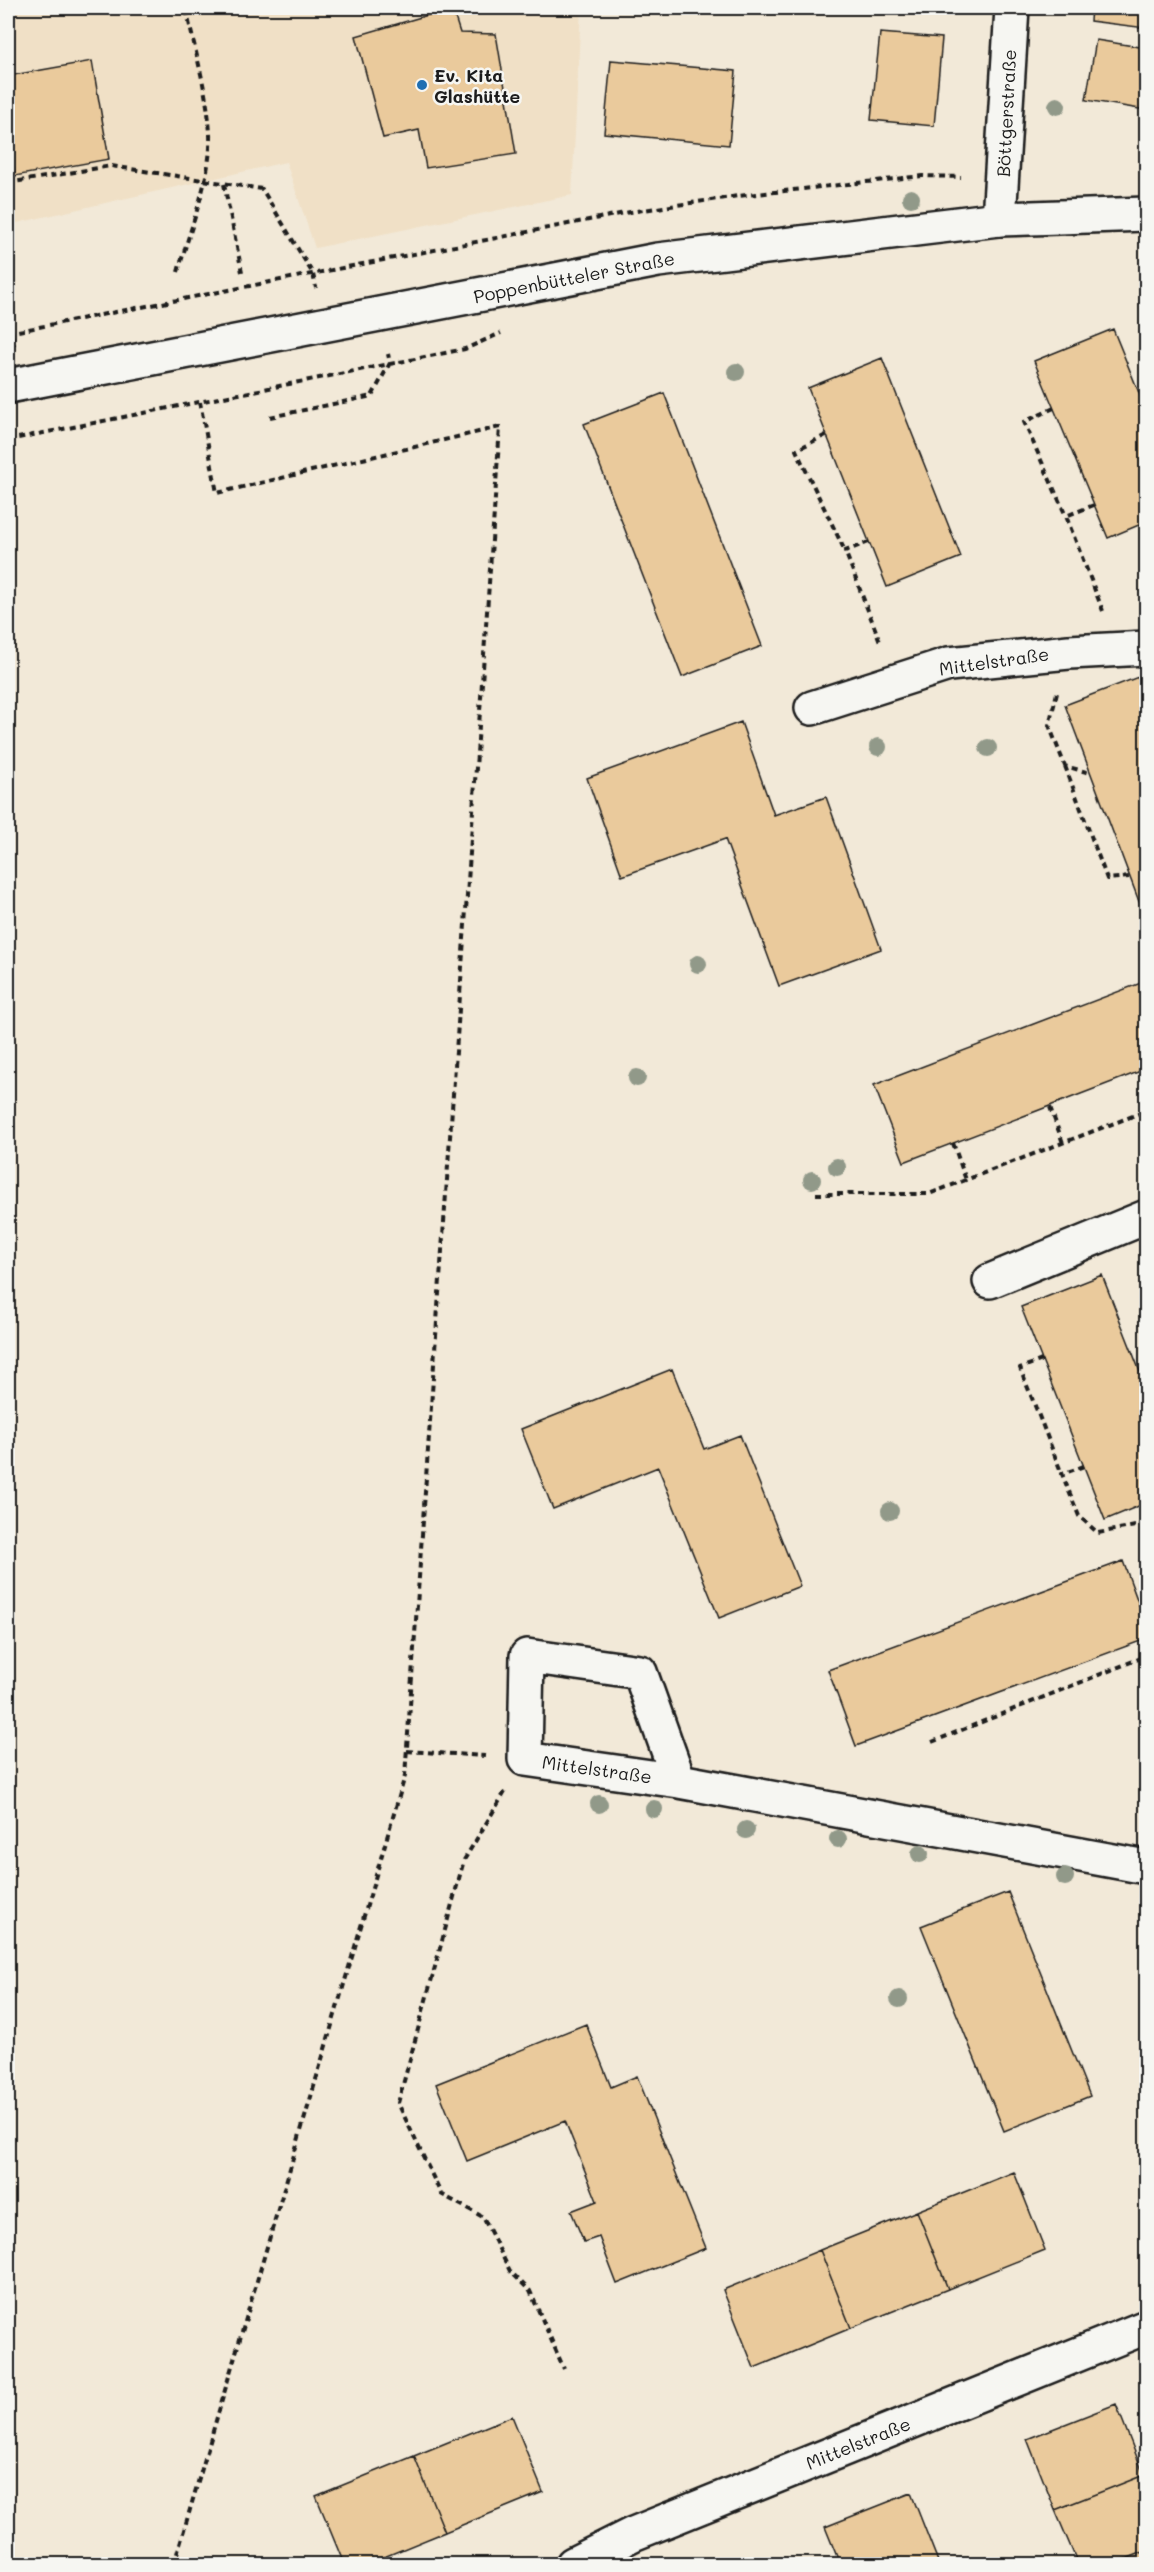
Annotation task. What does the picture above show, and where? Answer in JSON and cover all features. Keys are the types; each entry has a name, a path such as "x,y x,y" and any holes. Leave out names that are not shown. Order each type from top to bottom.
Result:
{"street":[{"name":"Böttgerstraße","path":"999,219 1012,8"},
{"name":"Poppenbütteler Straße","path":"8,386 658,260 999,219 1146,214"},
{"name":"Mittelstraße","path":"812,708 949,664 1132,648"},
{"path":"990,1281 1146,1217"},
{"name":"Mittelstraße","path":"679,1781 640,1672 527,1656 525,1759 679,1781 1146,1867"},
{"name":"Mittelstraße","path":"573,2565 633,2534 1146,2327"}],"path":[{"path":"178,272 204,181 210,147 207,115 186,8"},
{"path":"8,183 111,166 184,175 204,181 262,189 313,274 325,325"},
{"path":"8,333 630,212 738,196 922,177 964,177 980,192 999,219"},
{"path":"224,184 242,272"},
{"path":"8,440 465,349 505,332"},
{"path":"270,417 372,396"},
{"path":"174,2565 405,1776 501,427 217,493 200,402"},
{"path":"1054,408 1024,422 1066,516 1132,648"},
{"path":"826,435 796,450 845,551 896,681"},
{"path":"1066,516 1094,505"},
{"path":"845,551 869,542"},
{"path":"1069,652 1048,725 1107,879 1130,877"},
{"path":"1065,765 1090,773"},
{"path":"1050,1107 1063,1143"},
{"path":"816,1194 929,1194 1146,1111"},
{"path":"953,1143 966,1180"},
{"path":"1042,1360 1020,1368 1079,1516 1098,1533 1146,1524"},
{"path":"1062,1474 1084,1466"},
{"path":"932,1742 1146,1656"},
{"path":"407,1751 525,1759 464,1860 398,2103 441,2194 483,2217 510,2271 530,2291 564,2369"}],"shaded area":[{"path":"8,8 581,8 572,195 315,248 286,162 8,225"}],"building":[{"path":"452,8 460,33 496,34 516,154 426,168 419,130 383,138 356,36"},
{"path":"1091,8 1146,8 1146,28 1090,21"},
{"path":"880,33 942,38 934,126 871,120"},
{"path":"1096,40 1146,48 1146,110 1086,100"},
{"path":"611,60 736,71 729,145 604,133"},
{"path":"92,61 109,159 15,176 8,133 8,76"},
{"path":"1113,329 1146,410 1146,522 1108,538 1034,361"},
{"path":"882,358 961,557 887,587 808,388"},
{"path":"664,393 762,646 682,677 584,424"},
{"path":"1146,674 1146,920 1065,705"},
{"path":"741,722 774,815 826,797 881,949 779,986 725,839 622,876 587,778"},
{"path":"1146,981 1146,1069 904,1162 874,1085"},
{"path":"1102,1275 1146,1387 1146,1503 1105,1520 1021,1307"},
{"path":"672,1369 704,1449 740,1435 800,1586 719,1618 658,1467 553,1509 521,1429"},
{"path":"1123,1561 1146,1624 1146,1639 856,1746 828,1670"},
{"path":"1008,1892 1090,2096 1004,2131 921,1926"},
{"path":"586,2024 611,2087 637,2076 706,2248 617,2284 599,2237 584,2242 571,2211 597,2201 565,2121 467,2161 436,2084"},
{"path":"1014,2172 1045,2250 948,2289 917,2211"},
{"path":"917,2211 948,2289 851,2328 820,2250"},
{"path":"820,2250 851,2328 754,2368 723,2290"},
{"path":"1116,2404 1144,2475 1055,2510 1027,2439"},
{"path":"512,2416 543,2492 445,2532 414,2456"},
{"path":"414,2456 445,2532 367,2564 344,2564 316,2496"},
{"path":"1144,2475 1146,2481 1146,2551 1113,2564 1078,2564 1055,2510"},
{"path":"911,2493 939,2564 840,2564 825,2527"},
{"path":"1146,2551 1146,2564 1113,2564"}],"place":[{"name":"Ev. Kita Glashütte","path":"422,85"}]}
